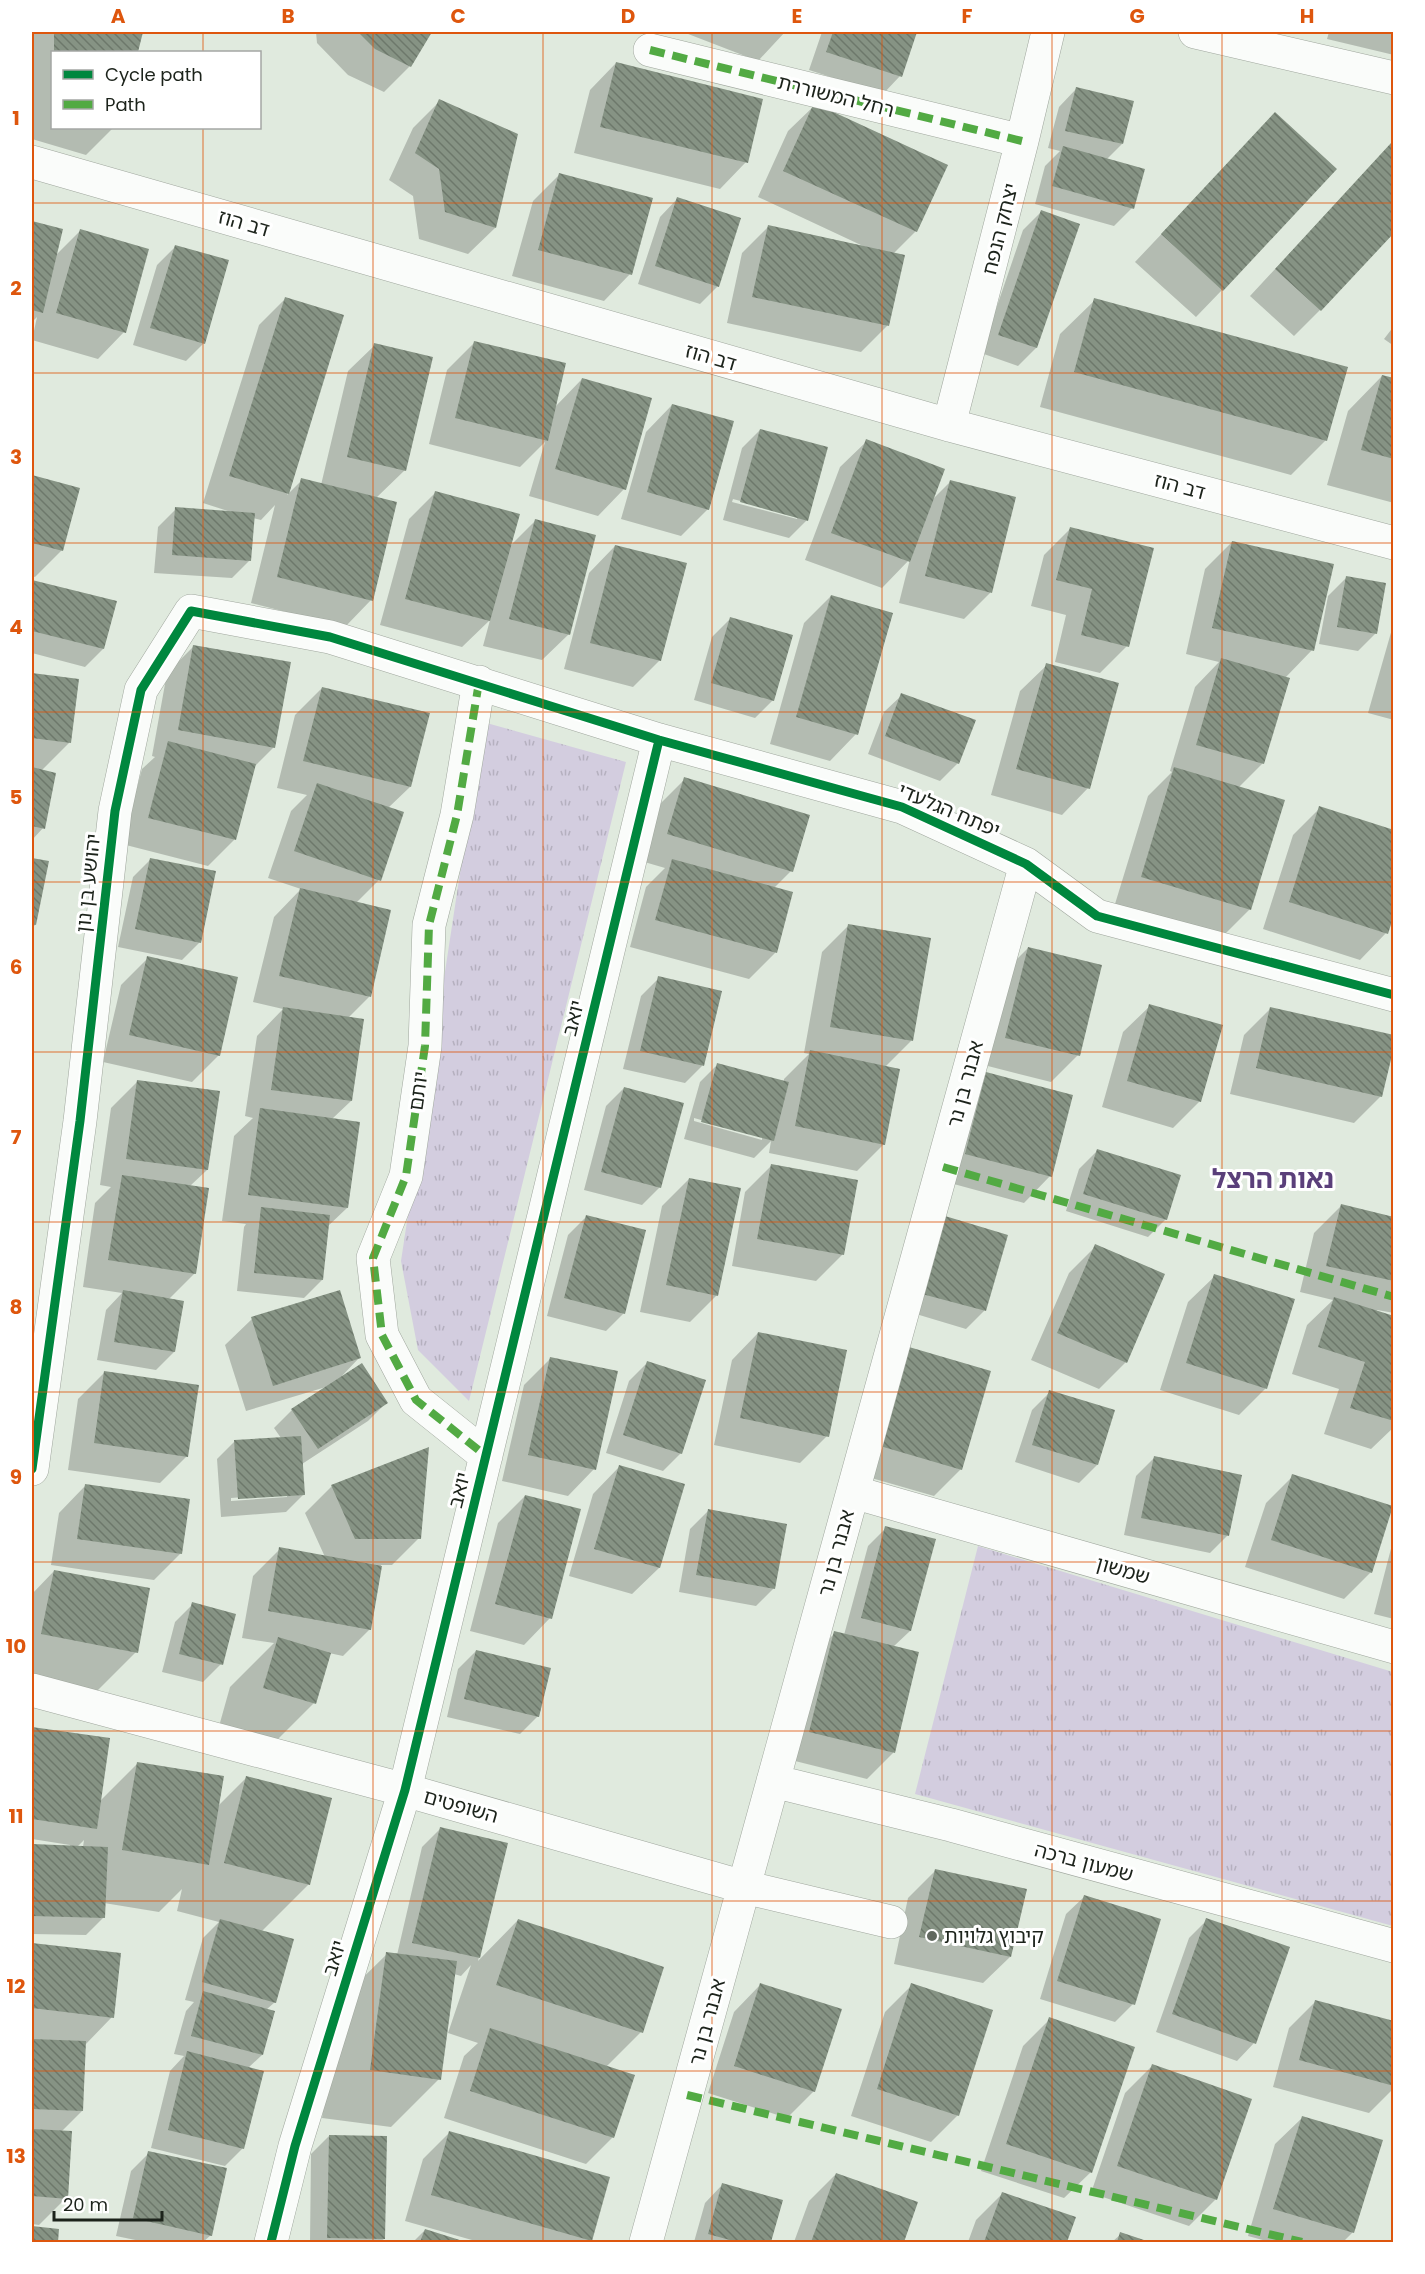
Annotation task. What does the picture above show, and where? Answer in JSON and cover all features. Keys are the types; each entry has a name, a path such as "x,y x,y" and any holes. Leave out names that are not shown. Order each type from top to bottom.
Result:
{"street":[{"name":"יצחק הנפח","path":"949,425 1048,32"},
{"path":"1195,32 1282,42 1394,78"},
{"name":"רחל המשוררת","path":"650,50 1022,141"},
{"name":"דב הוז","path":"32,162 949,425 1394,543"},
{"name":"יהושע בן נון","path":"32,1469 80,1121 115,811 141,690 191,611 330,637 479,682"},
{"name":"יפתח הגלעדי","path":"479,682 659,740 902,807 1026,864 1097,916 1394,995"},
{"name":"יותם","path":"479,682 457,815 429,925 425,1046 406,1176 373,1258 382,1335 416,1400 486,1456"},
{"name":"יואב","path":"271,2242 295,2146 405,1790 659,740"},
{"name":"אבנר בן נר","path":"646,2242 1026,864"},
{"name":"שמשון","path":"853,1492 1394,1647"},
{"name":"השופטים","path":"32,1690 405,1790 744,1887 891,1922"},
{"name":"שמעון ברכה","path":"773,1781 951,1825 1394,1946"}],"green space":[{"path":"483,722 626,762 469,1401 418,1350 401,1261"},
{"path":"978,1546 1393,1672 1393,1926 915,1794"}],"building":[{"path":"49,32 143,32 138,51 54,51 54,34"},
{"path":"358,32 432,32 411,67 375,49"},
{"path":"833,32 917,32 902,77 826,52"},
{"path":"616,62 763,99 748,163 600,127"},
{"path":"1076,87 1134,101 1123,144 1065,131"},
{"path":"439,99 518,134 496,228 445,212 439,169 415,153"},
{"path":"814,103 948,165 917,232 783,171"},
{"path":"1275,112 1337,169 1223,291 1161,234"},
{"path":"1391,143 1394,145 1394,233 1321,311 1275,269"},
{"path":"1063,146 1145,169 1134,209 1052,186"},
{"path":"559,173 653,198 632,275 538,250"},
{"path":"677,197 741,218 719,287 655,266"},
{"path":"1041,210 1080,224 1037,348 998,335"},
{"path":"32,221 63,229 43,313 32,310"},
{"path":"768,225 905,255 889,326 752,297"},
{"path":"80,229 149,249 126,333 56,313"},
{"path":"175,245 229,260 205,344 150,328"},
{"path":"285,297 344,315 289,494 229,476"},
{"path":"1094,298 1348,367 1327,441 1074,372"},
{"path":"474,341 566,363 548,441 455,418"},
{"path":"374,343 433,357 406,471 347,457"},
{"path":"1382,375 1394,378 1394,459 1361,450"},
{"path":"582,378 652,398 626,490 555,469"},
{"path":"672,404 734,421 709,510 647,492"},
{"path":"760,429 828,447 808,521 740,502"},
{"path":"866,439 945,469 910,562 831,533"},
{"path":"32,475 80,488 63,551 32,543"},
{"path":"301,478 397,502 373,601 277,577"},
{"path":"950,480 1016,497 992,593 925,576"},
{"path":"435,491 520,514 490,621 405,599"},
{"path":"175,507 255,513 251,561 172,555"},
{"path":"535,519 596,535 570,635 509,619"},
{"path":"1070,527 1154,548 1129,647 1081,635 1092,589 1056,580"},
{"path":"1232,541 1334,564 1314,651 1212,628"},
{"path":"615,545 687,563 661,661 590,643"},
{"path":"1346,576 1386,583 1377,634 1337,627"},
{"path":"32,580 117,601 104,649 32,631"},
{"path":"831,595 893,613 858,735 796,717"},
{"path":"730,617 793,635 774,701 711,683"},
{"path":"193,645 291,662 275,748 178,730"},
{"path":"1221,658 1290,678 1264,764 1196,745"},
{"path":"1046,663 1119,683 1090,789 1016,769"},
{"path":"32,673 79,679 71,743 32,738"},
{"path":"322,687 430,713 411,787 303,761"},
{"path":"901,693 976,720 959,764 885,736"},
{"path":"168,741 256,764 236,840 148,818"},
{"path":"32,767 56,773 45,829 32,826"},
{"path":"1174,767 1285,800 1251,910 1141,877"},
{"path":"684,777 810,815 793,872 667,834"},
{"path":"317,783 404,812 381,881 294,851"},
{"path":"1319,806 1394,830 1394,915 1388,934 1289,902"},
{"path":"32,858 49,861 36,925 32,924"},
{"path":"150,858 216,871 201,943 135,929"},
{"path":"672,859 793,892 777,953 655,920"},
{"path":"300,888 391,910 371,997 279,976"},
{"path":"848,924 931,938 913,1041 830,1027"},
{"path":"1028,947 1102,965 1080,1056 1005,1038"},
{"path":"147,956 238,977 220,1056 129,1035"},
{"path":"658,976 722,991 704,1066 640,1051"},
{"path":"1149,1004 1223,1025 1201,1102 1127,1081"},
{"path":"283,1007 364,1019 352,1101 271,1090"},
{"path":"1270,1007 1394,1035 1394,1047 1382,1097 1256,1068"},
{"path":"810,1050 900,1069 885,1145 795,1126"},
{"path":"717,1063 789,1082 774,1141 701,1122"},
{"path":"986,1072 1073,1095 1052,1177 965,1154"},
{"path":"137,1080 220,1091 208,1170 126,1159"},
{"path":"624,1087 684,1103 661,1188 601,1172"},
{"path":"260,1108 360,1122 348,1208 248,1195"},
{"path":"1097,1149 1181,1175 1167,1220 1083,1194"},
{"path":"771,1164 858,1180 844,1255 757,1239"},
{"path":"122,1175 209,1188 196,1274 108,1260"},
{"path":"689,1178 741,1188 718,1296 666,1285"},
{"path":"1341,1204 1394,1217 1394,1281 1326,1266"},
{"path":"261,1207 330,1215 323,1280 254,1273"},
{"path":"586,1215 646,1230 625,1314 564,1298"},
{"path":"945,1216 1008,1235 986,1311 922,1294"},
{"path":"1095,1244 1165,1274 1127,1363 1057,1333"},
{"path":"1214,1274 1295,1299 1267,1389 1186,1363"},
{"path":"123,1290 184,1301 175,1352 114,1342"},
{"path":"340,1290 361,1358 273,1386 251,1317"},
{"path":"1334,1297 1394,1316 1394,1421 1350,1408 1365,1362 1318,1347"},
{"path":"758,1332 847,1350 829,1437 740,1418"},
{"path":"909,1347 991,1371 962,1470 880,1446"},
{"path":"550,1357 618,1371 596,1470 528,1455"},
{"path":"647,1361 706,1380 682,1454 623,1435"},
{"path":"362,1363 388,1403 318,1449 291,1409"},
{"path":"104,1371 199,1385 188,1457 94,1443"},
{"path":"1049,1390 1115,1410 1098,1465 1032,1445"},
{"path":"301,1436 305,1495 238,1499 234,1440"},
{"path":"429,1447 421,1539 355,1539 331,1485"},
{"path":"1154,1456 1242,1475 1229,1536 1141,1518"},
{"path":"619,1465 685,1484 660,1568 594,1549"},
{"path":"1292,1474 1393,1506 1372,1573 1271,1540"},
{"path":"85,1484 190,1499 182,1554 77,1539"},
{"path":"525,1495 581,1509 552,1619 495,1604"},
{"path":"708,1509 787,1524 775,1589 696,1575"},
{"path":"885,1526 936,1539 911,1631 861,1618"},
{"path":"279,1547 382,1566 371,1630 268,1611"},
{"path":"54,1570 150,1588 138,1653 41,1634"},
{"path":"192,1602 236,1614 223,1665 179,1654"},
{"path":"834,1631 919,1652 895,1753 809,1732"},
{"path":"278,1637 331,1653 316,1704 263,1688"},
{"path":"476,1650 551,1668 539,1717 464,1699"},
{"path":"32,1727 110,1738 97,1829 32,1819"},
{"path":"137,1762 224,1776 209,1865 122,1850"},
{"path":"246,1776 332,1798 310,1885 224,1863"},
{"path":"440,1827 508,1843 480,1958 412,1943"},
{"path":"32,1844 108,1847 105,1918 32,1916"},
{"path":"935,1869 1027,1889 1011,1957 919,1937"},
{"path":"1084,1895 1161,1919 1135,2005 1057,1981"},
{"path":"1206,1918 1290,1947 1256,2044 1172,2014"},
{"path":"220,1919 294,1939 276,2003 202,1982"},
{"path":"518,1919 664,1967 643,2033 496,1985"},
{"path":"32,1943 121,1953 114,2018 32,2008"},
{"path":"386,1952 457,1961 441,2080 370,2070"},
{"path":"760,1983 842,2009 815,2092 734,2066"},
{"path":"911,1983 993,2010 959,2116 877,2089"},
{"path":"203,1991 275,2011 263,2055 191,2036"},
{"path":"1315,2000 1394,2021 1394,2086 1299,2060"},
{"path":"1049,2017 1135,2047 1092,2173 1006,2144"},
{"path":"490,2028 635,2075 614,2138 470,2091"},
{"path":"32,2039 86,2041 83,2111 32,2109"},
{"path":"187,2051 264,2071 244,2149 168,2130"},
{"path":"1152,2064 1252,2099 1217,2200 1117,2166"},
{"path":"1302,2116 1383,2140 1354,2233 1273,2209"},
{"path":"32,2129 72,2131 68,2199 32,2196"},
{"path":"449,2131 610,2177 592,2241 431,2195"},
{"path":"329,2135 387,2136 385,2239 327,2238"},
{"path":"148,2151 227,2168 212,2236 133,2218"},
{"path":"836,2173 918,2202 904,2242 811,2242"},
{"path":"722,2183 783,2200 771,2242 737,2242 708,2234"},
{"path":"1002,2192 1076,2217 1067,2242 984,2242"},
{"path":"32,2226 59,2229 58,2242 32,2242"},
{"path":"425,2229 466,2242 420,2242"},
{"path":"1120,2232 1150,2242 1117,2242"}],"marked path":[{"path":"650,50 1022,141"},
{"path":"479,682 457,815 429,925 425,1046 406,1176 373,1258 382,1335 416,1400 486,1456"},
{"path":"943,1167 1394,1297"},
{"path":"687,2095 1302,2242"}],"cycle path":[{"path":"32,1469 80,1121 115,811 141,690 191,611 330,637 659,740 902,807 1026,864 1097,916 1394,995"},
{"path":"271,2242 295,2146 405,1790 659,740"}],"place":[{"name":"קיבוץ גלויות","path":"932,1936"}],"district":[{"name":"נאות הרצל","path":"1273,1179"}]}
